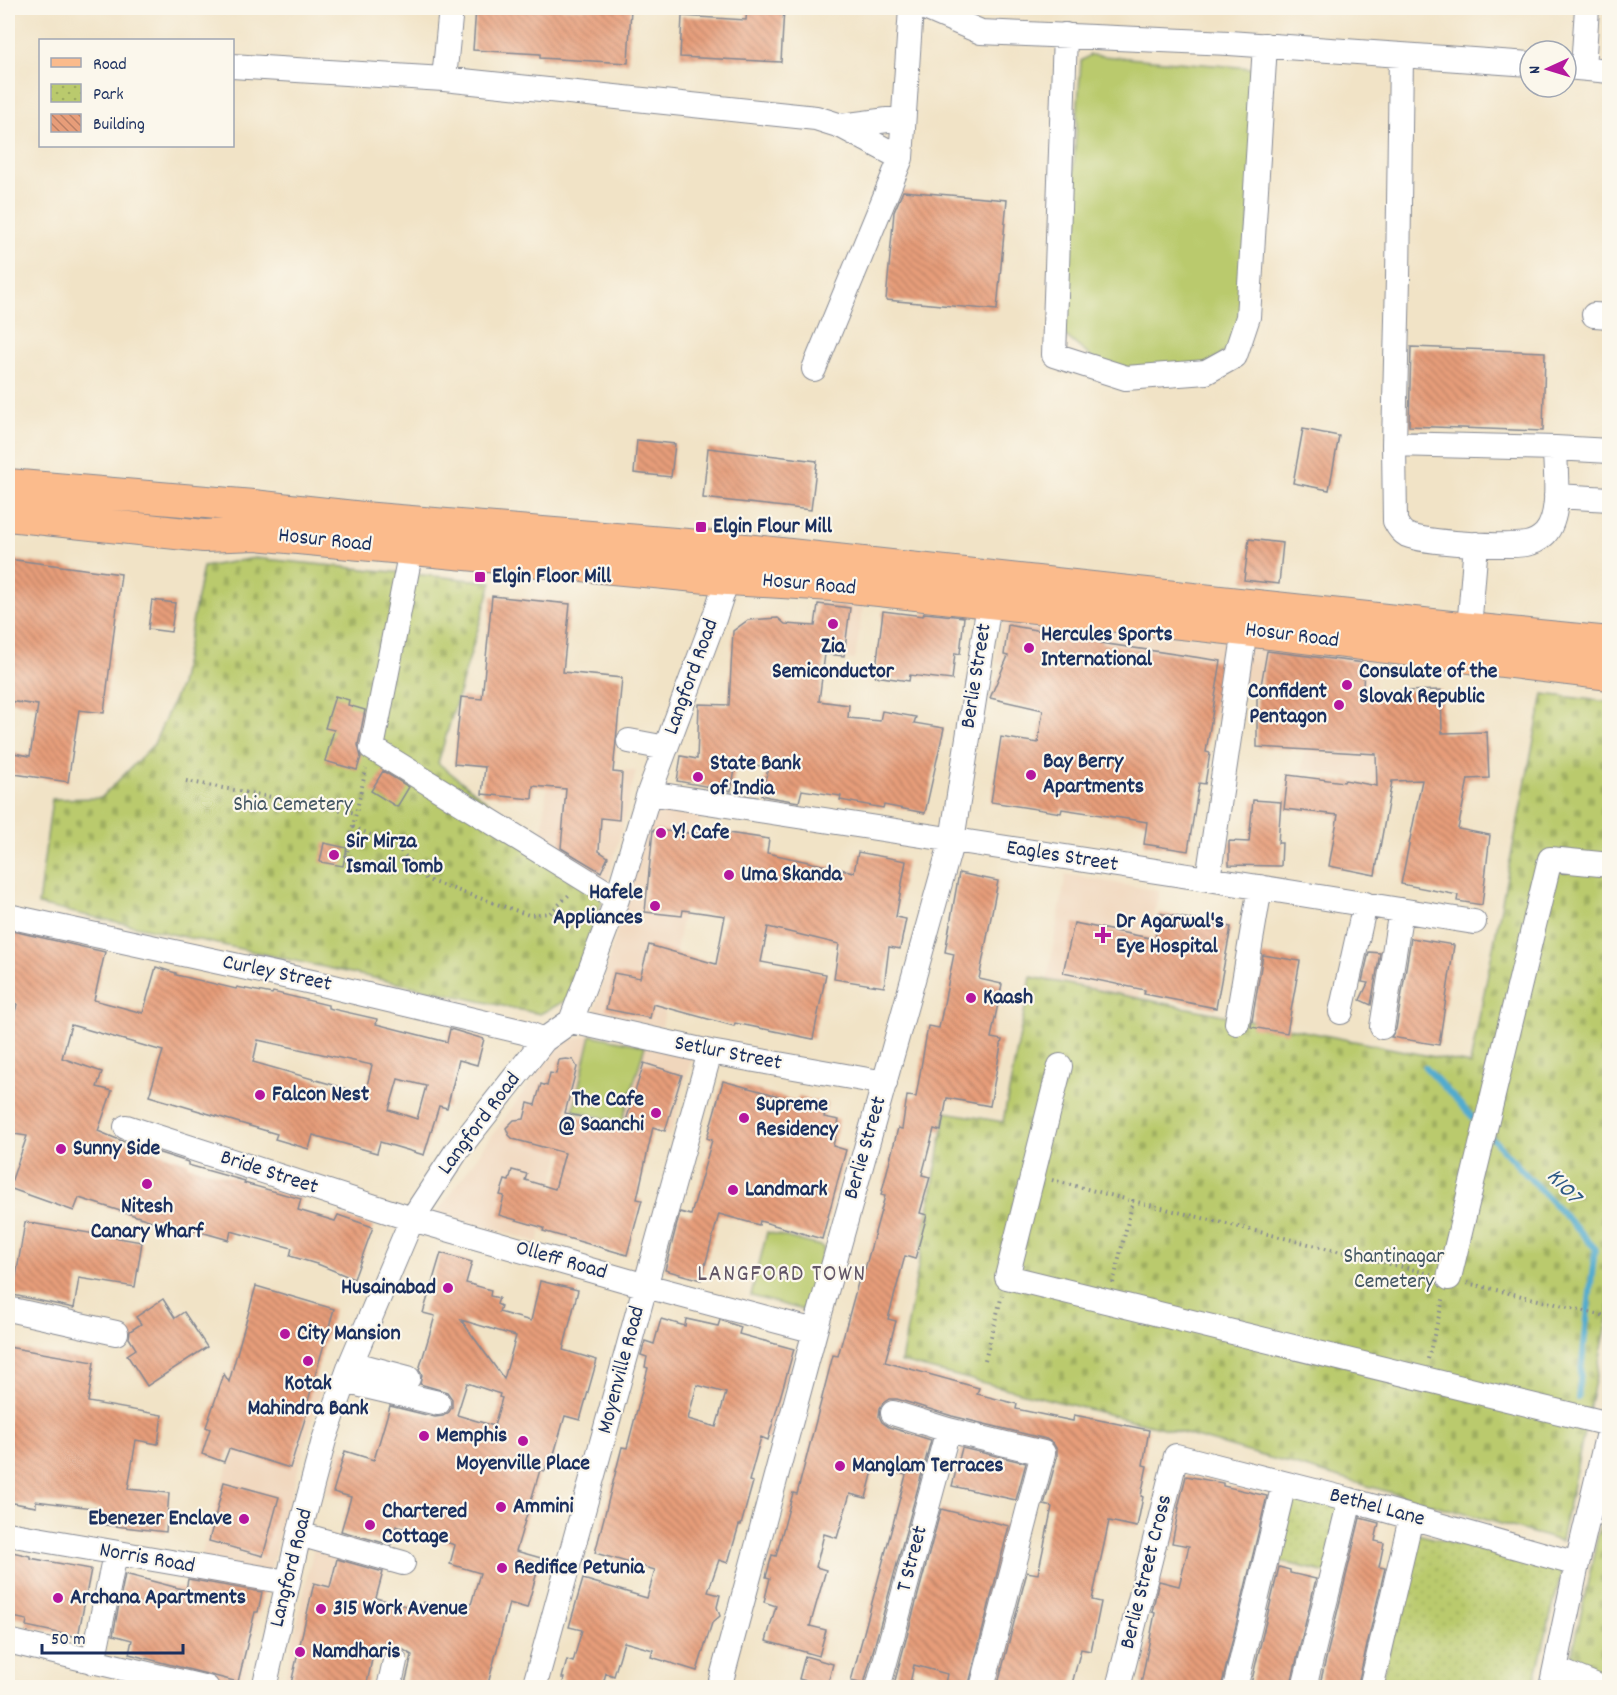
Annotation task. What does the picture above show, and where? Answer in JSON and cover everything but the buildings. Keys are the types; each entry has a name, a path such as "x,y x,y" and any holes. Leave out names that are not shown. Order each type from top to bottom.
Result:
{"main road":[{"name":"Hosur Road","path":"8,485 736,549 1461,628 1610,642"},
{"name":"Hosur Road","path":"8,515 204,536 256,534 728,579 833,585 989,604 1245,630 1610,674"}],"street":[{"path":"444,79 451,8"},
{"path":"814,369 901,158 911,8"},
{"path":"925,8 981,33 1265,45 1518,63"},
{"path":"1578,53 1587,8"},
{"path":"1065,35 1054,355 1126,378 1206,372 1235,356 1248,317 1265,45"},
{"path":"1401,55 1394,444 1394,515 1397,527 1405,534 1422,539 1468,543 1526,544 1540,539 1552,524 1556,496 1555,448"},
{"path":"234,66 444,79 816,117 841,126 901,158"},
{"path":"1578,68 1610,71"},
{"path":"841,126 903,118"},
{"path":"1394,444 1610,451"},
{"path":"1556,496 1610,499"},
{"path":"1461,628 1468,543"},
{"name":"Langford Road","path":"264,1688 299,1534 324,1440 348,1372 412,1219 456,1152 544,1040 572,1021 617,899 649,793 728,579 736,549"},
{"path":"411,550 372,748 617,899"},
{"name":"Berlie Street","path":"719,1688 815,1331 952,840 959,730 989,604"},
{"path":"1208,879 1245,630"},
{"path":"629,741 666,748"},
{"name":"Eagles Street","path":"649,793 1474,922"},
{"path":"1449,1278 1550,859 1610,865"},
{"path":"1237,1023 1260,887"},
{"path":"1341,1012 1365,904"},
{"path":"1382,1027 1401,910"},
{"name":"Curley Street","path":"8,916 321,984 524,1032 544,1040"},
{"name":"Setlur Street","path":"572,1021 710,1052 885,1083"},
{"name":"Moyenville Road","path":"534,1688 710,1052"},
{"path":"1060,1066 1007,1277 1610,1424 1602,1495 1577,1564 1553,1678 1602,1688"},
{"name":"Bride Street","path":"126,1127 412,1219"},
{"name":"Olleff Road","path":"412,1219 646,1286 815,1331"},
{"path":"8,1309 116,1333"},
{"path":"348,1372 408,1378"},
{"path":"348,1372 438,1403"},
{"path":"893,1413 948,1430 1043,1453 982,1688"},
{"name":"T Street","path":"878,1688 948,1430"},
{"name":"Bethel Lane","path":"1176,1456 1350,1500 1577,1564"},
{"name":"Berlie Street Cross","path":"1118,1688 1176,1456"},
{"path":"1235,1688 1284,1484"},
{"path":"1304,1688 1350,1500"},
{"path":"1371,1688 1411,1518"},
{"name":"Norris Road","path":"8,1534 287,1582"},
{"path":"299,1534 403,1563"},
{"path":"93,1662 115,1554"},
{"path":"8,1641 207,1688"},
{"path":"389,1688 395,1661"}],"path":[{"path":"346,857 365,774"},
{"path":"186,781 356,813"},
{"path":"353,827 396,846 427,880 529,915 550,913 584,880"},
{"path":"1033,1175 1610,1317"},
{"path":"1108,1301 1132,1201"},
{"path":"985,1360 1007,1277"},
{"path":"1423,1378 1449,1278"}],"shaded area":[{"path":"813,600 863,606 855,660 806,654"},
{"path":"1004,612 1375,658 1376,783 1302,770 1310,699 1229,685 1223,721 1155,709 1102,678 996,663"},
{"path":"549,763 636,771 607,887 541,845"},
{"path":"650,809 701,816 662,1027 594,1014"},
{"name":"Dr Agarwal's Eye Hospital","path":"1066,874 1159,891 1139,998 1047,980"},
{"path":"591,1035 538,1242 437,1213 558,1043"},
{"path":"645,1046 692,1057 670,1136 622,1122"},
{"path":"263,1378 321,1390 281,1529 242,1687 171,1672 217,1496"},
{"path":"340,1448 384,1461 372,1506 325,1493"},
{"path":"317,1532 389,1552 361,1659 339,1687 283,1688"}],"green space":[{"path":"1090,55 1251,68 1258,82 1241,342 1196,371 1103,367 1062,333 1081,61"},
{"name":"Shia Cemetery","path":"255,558 492,582 438,763 541,844 607,887 567,1000 540,1014 38,905 52,799 101,798 154,744 180,685 203,567"},
{"name":"Shantinagar Cemetery","path":"1543,694 1609,702 1609,1315 1561,1541 1171,1430 901,1362 946,1112 1003,1122 1031,977 1470,1064"},
{"path":"591,1035 645,1046 622,1122 573,1111"},
{"path":"767,1232 824,1247 807,1311 751,1296"},
{"path":"1609,1483 1609,1687 1565,1688 1568,1674"},
{"path":"1288,1490 1343,1504 1327,1573 1271,1559"},
{"path":"1417,1534 1562,1570 1533,1687 1380,1688"}],"waterway":[{"name":"K107","path":"1425,1067 1480,1125"},
{"name":"K107","path":"1489,1135 1595,1248 1578,1398"}],"place":[{"name":"Elgin Flour Mill","path":"701,527"},
{"name":"Elgin Floor Mill","path":"480,577"},
{"name":"Zia Semiconductor","path":"833,624"},
{"name":"Hercules Sports International","path":"1029,648"},
{"name":"Consulate of the Slovak Republic","path":"1347,685"},
{"name":"Confident Pentagon","path":"1339,705"},
{"name":"Bay Berry Apartments","path":"1031,775"},
{"name":"State Bank of India","path":"698,777"},
{"name":"Y! Cafe","path":"661,833"},
{"name":"Sir Mirza Ismail Tomb","path":"334,855"},
{"name":"Uma Skanda","path":"729,875"},
{"name":"Hafele Appliances","path":"655,906"},
{"name":"Dr Agarwal's Eye Hospital","path":"1103,935"},
{"name":"Kaash","path":"971,998"},
{"name":"Falcon Nest","path":"260,1095"},
{"name":"The Cafe @ Saanchi","path":"656,1113"},
{"name":"Supreme Residency","path":"744,1118"},
{"name":"Sunny Side","path":"61,1149"},
{"name":"Nitesh Canary Wharf","path":"147,1184"},
{"name":"Landmark","path":"733,1190"},
{"name":"Husainabad","path":"448,1288"},
{"name":"City Mansion","path":"285,1334"},
{"name":"Kotak Mahindra Bank","path":"308,1361"},
{"name":"Memphis","path":"424,1436"},
{"name":"Moyenville Place","path":"523,1441"},
{"name":"Manglam Terraces","path":"840,1466"},
{"name":"Ammini","path":"501,1507"},
{"name":"Ebenezer Enclave","path":"244,1519"},
{"name":"Chartered Cottage","path":"370,1525"},
{"name":"Redifice Petunia","path":"502,1568"},
{"name":"Archana Apartments","path":"58,1598"},
{"name":"315 Work Avenue","path":"321,1609"},
{"name":"Namdharis","path":"300,1652"}],"district":[{"name":"LANGFORD TOWN","path":"782,1275"}]}
